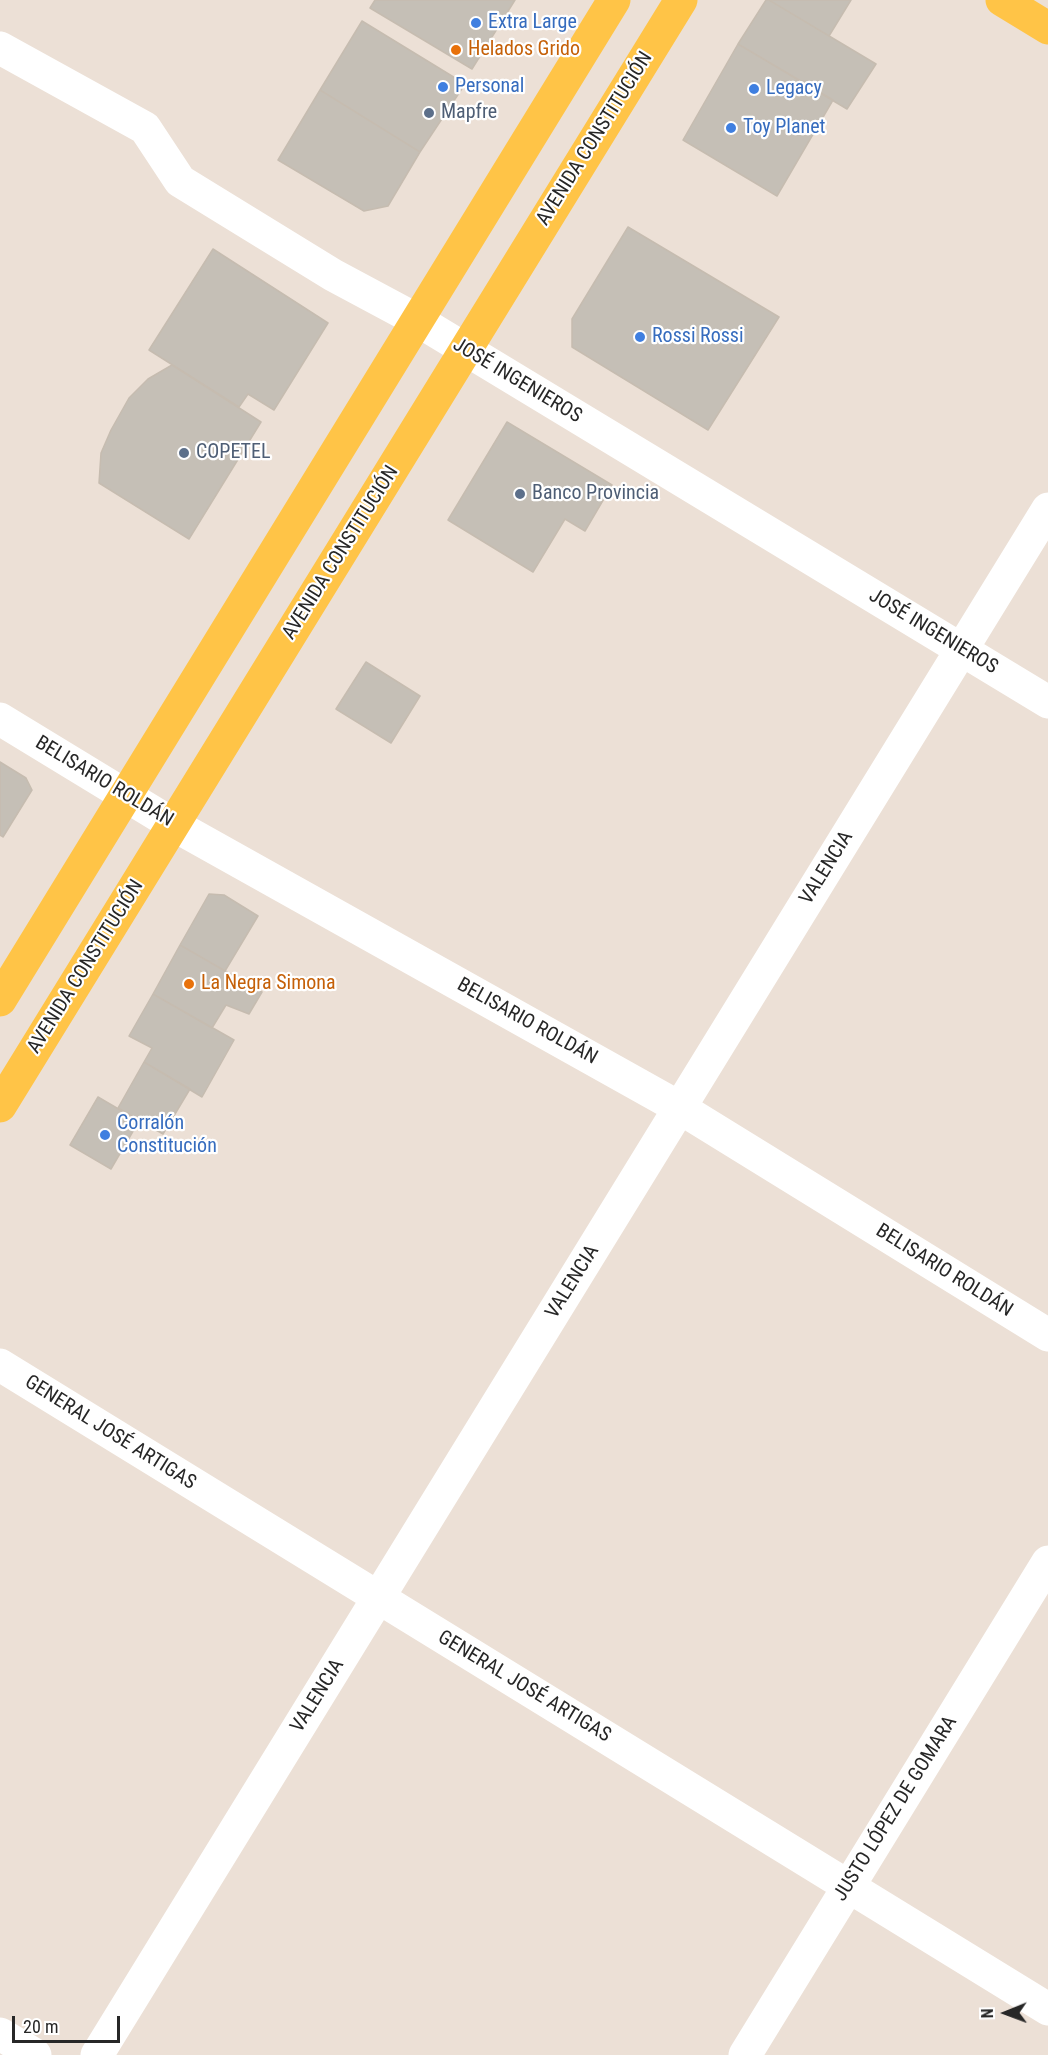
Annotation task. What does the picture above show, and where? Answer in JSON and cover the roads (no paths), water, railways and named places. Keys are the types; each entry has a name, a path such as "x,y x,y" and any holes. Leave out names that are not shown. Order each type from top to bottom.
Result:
{"main road":[{"path":"0,1000 614,0"},
{"name":"AVENIDA CONSTITUCIÓN","path":"0,1106 681,0"},
{"path":"1002,0 1048,28"}],"street":[{"name":"JOSÉ INGENIEROS","path":"0,48 145,128 180,181 333,274 417,320 1048,702"},
{"name":"VALENCIA","path":"97,2055 1048,509"},
{"name":"BELISARIO ROLDÁN","path":"0,719 174,825 680,1108 1048,1335"},
{"name":"GENERAL JOSÉ ARTIGAS","path":"0,1365 1048,2009"},
{"name":"JUSTO LÓPEZ DE GOMARA","path":"745,2055 1048,1563"},
{"path":"0,2034 35,2055"}],"place":[{"name":"Extra Large","path":"476,23"},
{"name":"Helados Grido","path":"456,50"},
{"name":"Personal","path":"443,87"},
{"name":"Legacy","path":"754,89"},
{"name":"Mapfre","path":"429,113"},
{"name":"Toy Planet","path":"731,128"},
{"name":"Rossi Rossi","path":"640,337"},
{"name":"COPETEL","path":"184,453"},
{"name":"Banco Provincia","path":"520,494"},
{"name":"La Negra Simona","path":"189,984"},
{"name":"Corralón Constitución","path":"105,1135"}]}
